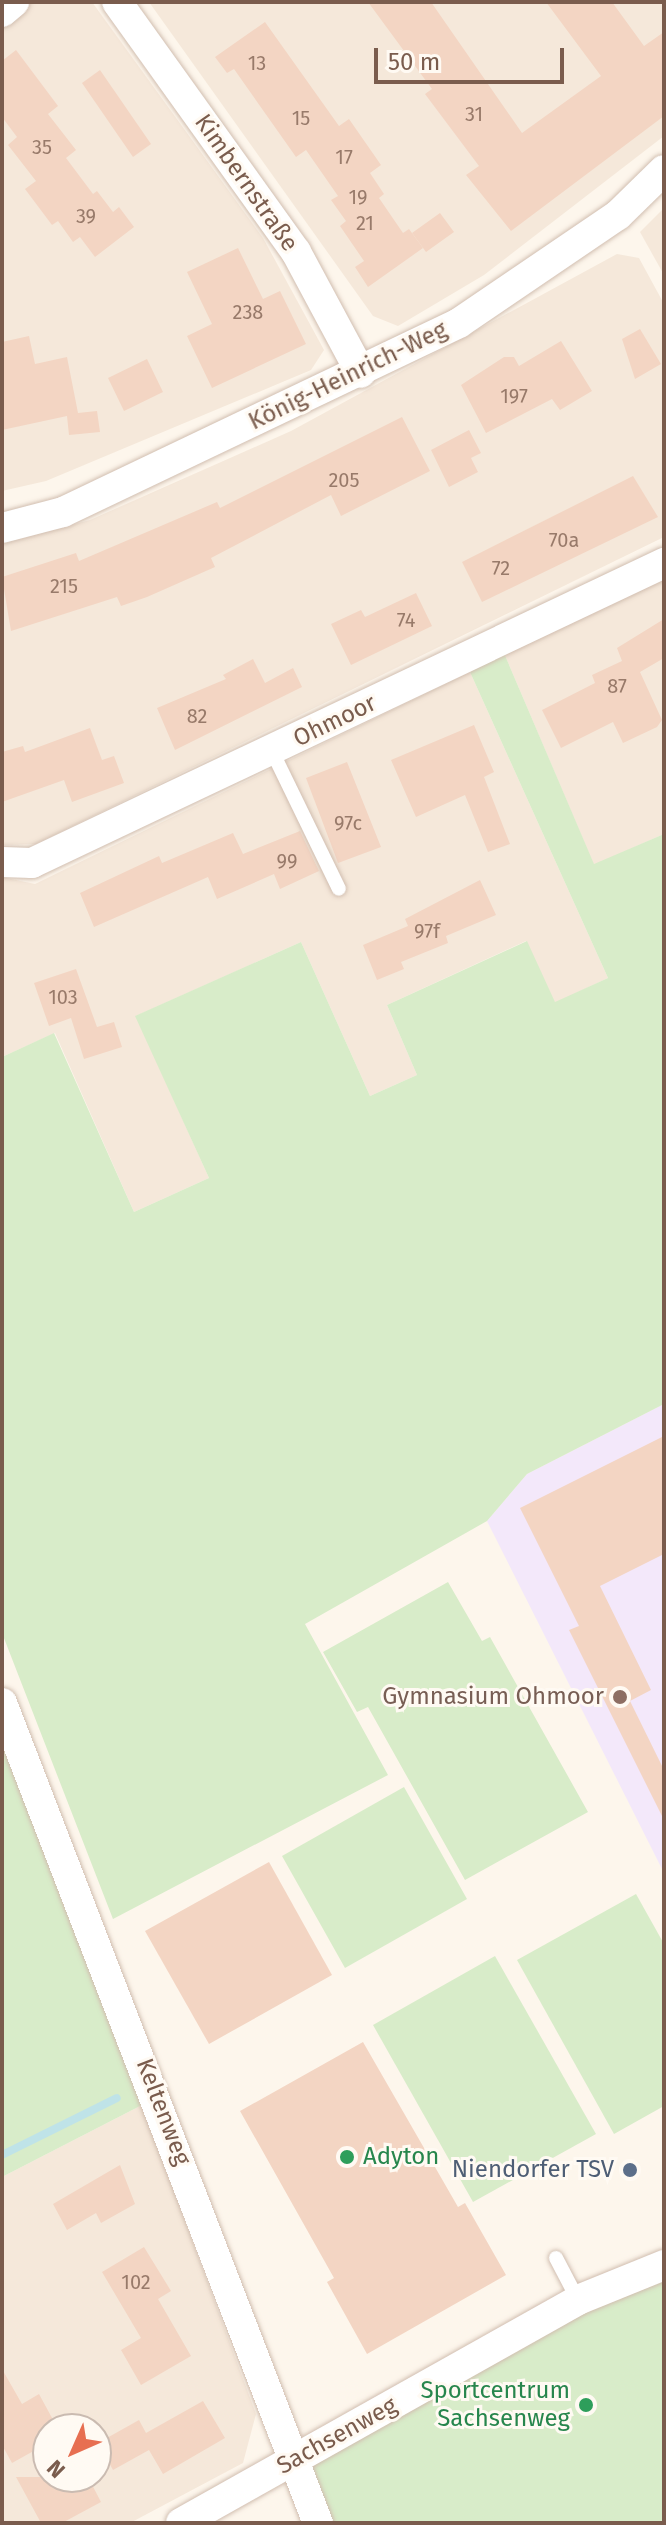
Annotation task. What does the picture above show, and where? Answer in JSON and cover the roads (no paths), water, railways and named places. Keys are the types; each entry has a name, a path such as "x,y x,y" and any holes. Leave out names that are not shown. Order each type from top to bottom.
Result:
{"street":[{"path":"2,12 14,2"},
{"name":"Kimbernstraße","path":"117,2 296,252 361,373"},
{"name":"König-Heinrich-Weg","path":"2,528 63,512 361,373 529,278 618,215 664,170"},
{"name":"Ohmoor","path":"2,862 32,863 664,563"},
{"name":"Keltenweg","path":"2,1703 318,2523"},
{"name":"Sachsenweg","path":"181,2523 578,2300 664,2265"}],"lane":[{"path":"272,751 339,889"},
{"path":"556,2258 578,2300"}],"waterway":[{"path":"2,2155 117,2098"}],"place":[{"name":"Gymnasium Ohmoor","path":"620,1697"},
{"name":"Adyton","path":"347,2157"},
{"name":"Niendorfer TSV","path":"630,2170"},
{"name":"Sportcentrum Sachsenweg","path":"586,2405"}]}
